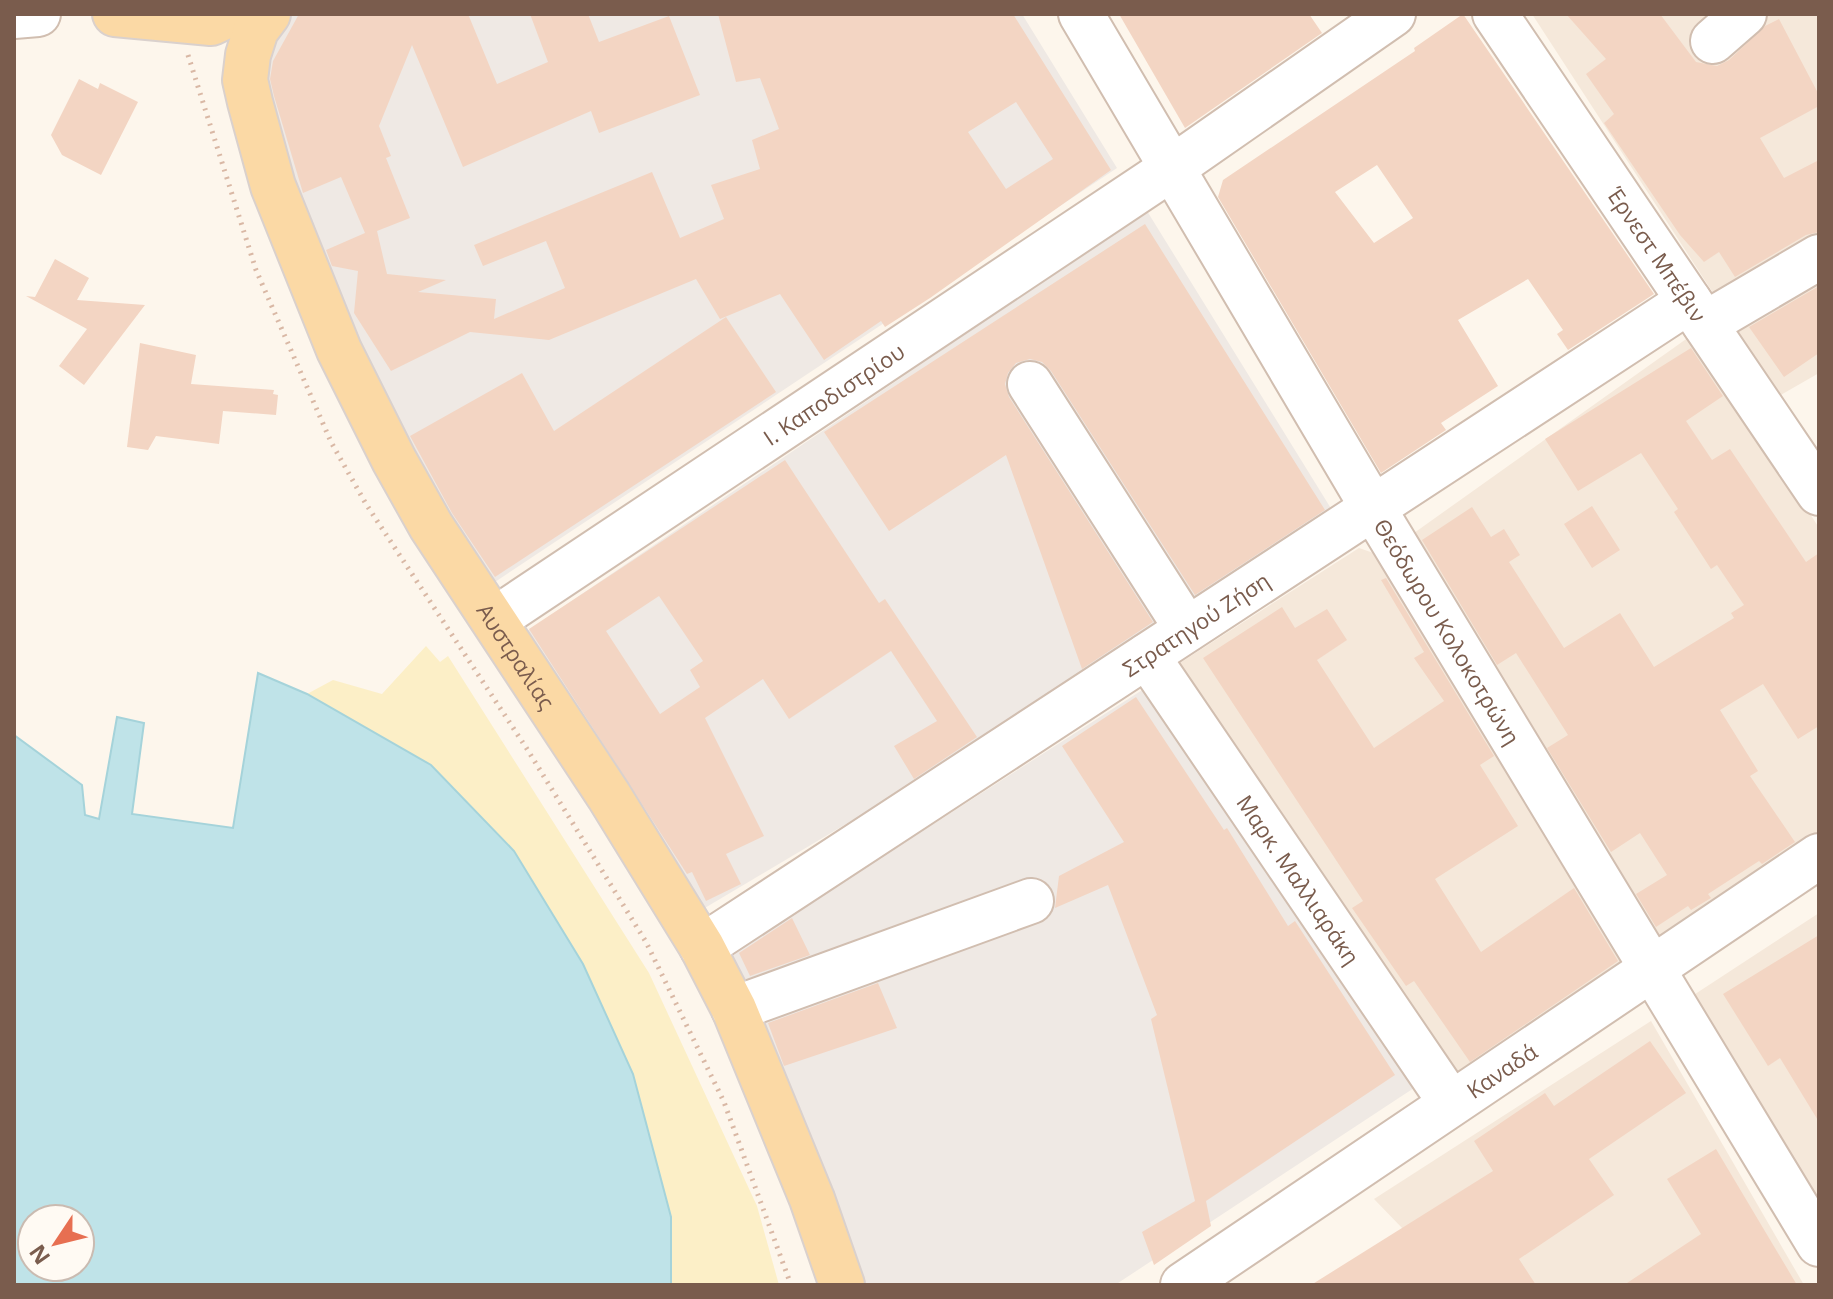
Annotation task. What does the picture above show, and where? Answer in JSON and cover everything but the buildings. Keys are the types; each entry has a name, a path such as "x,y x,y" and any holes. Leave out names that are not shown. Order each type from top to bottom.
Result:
{"main road":[{"path":"115,14 221,19 247,59"},
{"name":"Αυστραλίας","path":"268,14 256,30 247,59 245,80 273,186 339,350 410,489 702,947 734,1009 812,1199 842,1285"}],"street":[{"path":"14,16 38,14"},
{"name":"Θεόδωρου Κολοκοτρώνη","path":"1081,14 1373,508 1819,1244"},
{"name":"Ι. Καποδιστρίου","path":"494,620 1172,168 1393,14"},
{"name":"Έρνεστ Μπέβιν","path":"1495,14 1819,493"},
{"name":"Στρατηγού Ζήση","path":"702,947 1373,508 1697,312 1819,257"},
{"path":"1030,384 1187,629"},
{"name":"Μαρκ. Μαλλιαράκη","path":"1147,656 1451,1103"},
{"name":"Καναδά","path":"1183,1285 1819,856"},
{"path":"734,1009 1031,901"}],"shaded area":[{"path":"287,14 1022,14 1117,168 483,590 391,442 265,130 268,46"},
{"path":"1532,14 1819,14 1819,237 1717,299"},
{"path":"1147,211 1340,523 1076,687 688,918 511,642"},
{"path":"1819,273 1819,373 1779,396 1728,324"},
{"path":"1696,332 1819,528 1819,832 1652,948 1400,543"},
{"path":"1359,548 1391,559 1638,955 1448,1083 1172,668"},
{"path":"1150,685 1417,1086 1115,1285 862,1285 727,956 790,916 788,911 935,823"},
{"path":"1819,913 1819,1217 1686,1000"},
{"path":"1651,1021 1804,1285 1450,1285 1435,1262 1374,1199"}],"sand":[{"path":"426,646 440,662 448,656 649,973 757,1206 779,1285 671,1285 671,1217 633,1074 583,964 514,851 307,694 333,680 382,694"}],"water":[{"path":"258,673 307,694 431,765 514,851 583,964 633,1074 671,1217 671,1285 14,1285 14,735 82,785 85,815 99,819 117,717 144,723 132,814 233,828"}]}
